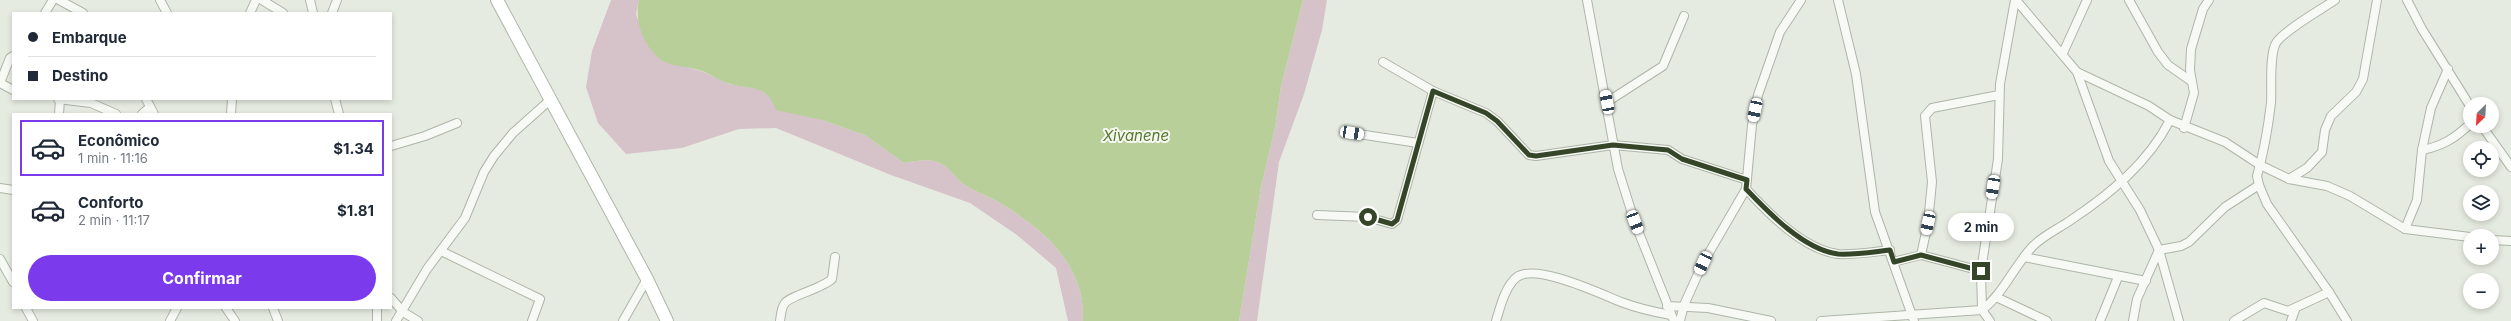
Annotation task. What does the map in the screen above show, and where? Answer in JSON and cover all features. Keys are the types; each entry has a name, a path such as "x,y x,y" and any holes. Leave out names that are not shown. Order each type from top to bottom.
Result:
{"main road":[{"path":"498,0 550,100 648,278 667,321"}],"street":[{"path":"46,12 53,0"},
{"path":"59,0 82,12"},
{"path":"160,0 166,12"},
{"path":"250,12 256,0"},
{"path":"262,0 281,12"},
{"path":"310,0 313,12"},
{"path":"332,12 337,0"},
{"path":"1587,0 1607,102 1618,169 1635,222 1672,318"},
{"path":"1680,321 1684,305 1703,263 1746,189 1752,125 1758,95 1780,32 1801,0"},
{"path":"1838,0 1856,74 1875,212 1890,250 1913,318"},
{"path":"2016,0 2063,53 2077,72 2103,146 2120,182 2140,210 2159,250 2179,321"},
{"path":"1990,321 1982,310 1981,271 1998,159 2000,94 2016,0"},
{"path":"2063,53 2087,0"},
{"path":"2129,0 2158,52 2168,65 2191,81"},
{"path":"2184,128 2194,93 2191,81 2189,58 2203,9 2209,0"},
{"path":"2335,0 2285,33 2275,44 2272,50 2270,109 2257,176 2258,185 2267,204 2329,292 2347,321"},
{"path":"2288,179 2307,168 2322,152 2325,130 2331,116 2356,92 2363,78 2377,0"},
{"path":"2407,0 2422,29 2465,97"},
{"path":"1607,102 1663,66 1684,16"},
{"path":"12,57 10,58 0,83 12,89"},
{"path":"1383,62 1433,91 1492,117 1529,155 1536,156 1613,145 1668,150 1682,159 1747,180"},
{"path":"2405,229 2418,194 2422,150 2431,108 2448,69"},
{"path":"2077,72 2149,106 2184,128 2200,131 2225,142 2260,165 2288,179 2337,190 2405,229 2463,236"},
{"path":"1317,215 1368,217 1392,224 1397,220 1433,91"},
{"path":"1921,255 1928,223 1932,182 1925,116 1932,108 2000,94"},
{"path":"59,100 59,113"},
{"path":"70,100 91,102 114,113"},
{"path":"146,100 152,111"},
{"path":"231,113 232,100"},
{"path":"335,100 339,113"},
{"path":"396,321 403,312 427,269 471,208 484,172 494,156 513,133 550,100"},
{"path":"1821,321 1913,318 1982,310 1996,297 2024,257 2046,236 2085,210 2120,182 2151,153 2170,120"},
{"path":"392,146 425,136 456,122"},
{"path":"2422,150 2438,147 2449,142 2463,130"},
{"path":"1352,133 1418,143"},
{"path":"2487,133 2511,167"},
{"path":"2159,250 2181,246 2188,242 2225,206 2258,185"},
{"path":"0,188 12,190"},
{"path":"1746,189 1796,235 1814,246 1836,254 1855,254 1890,250"},
{"path":"2499,240 2511,241"},
{"path":"2133,321 2137,299 2159,250"},
{"path":"440,252 540,299 532,321"},
{"path":"1894,262 1921,255 1981,271"},
{"path":"780,321 787,301 817,290 832,279 835,257"},
{"path":"2024,257 2118,277 2146,281"},
{"path":"0,259 12,278"},
{"path":"1496,321 1503,300 1513,281 1518,276 1525,275 1577,282 1622,302 1672,318"},
{"path":"2100,321 2118,277"},
{"path":"623,321 648,278"},
{"path":"2234,321 2264,303 2288,311 2295,310 2329,292"},
{"path":"1996,297 2047,321"},
{"path":"392,299 403,312 418,321"},
{"path":"1668,306 1684,305 1723,310 1770,321"},
{"path":"27,309 33,321"},
{"path":"170,321 176,309"},
{"path":"273,309 278,321"},
{"path":"377,309 377,321"},
{"path":"225,321 227,310"},
{"path":"227,310 235,321"},
{"path":"2291,321 2295,310"}],"shaded area":[{"path":"611,0 639,0 636,14 647,44 662,60 701,71 729,84 759,89 772,98 822,120 865,135 904,163 925,160 940,163 948,168 959,181 965,185 1012,210 1044,235 1069,265 1077,282 1082,301 1083,321 1068,321 1056,268 1017,235 970,203 891,175 776,128 739,129 682,148 626,154 598,123 586,87 592,51"},
{"path":"1303,0 1327,0 1322,30 1304,94 1279,162 1257,321 1239,321 1261,187 1275,128 1281,86"}],"water":[{"name":"Xivanene","path":"639,0 1303,0 1281,86 1275,128 1261,187 1239,321 1083,321 1082,301 1077,282 1069,265 1044,235 1029,222 995,200 965,185 959,181 948,168 940,163 925,160 904,163 865,135 822,120 776,110 768,96 763,92 730,84 702,71 670,64 661,60 649,48 641,32 638,16"}],"route":[{"path":"1368,217 1392,224 1397,220 1433,91 1486,113 1497,121 1522,150 1529,155 1536,156 1613,145 1668,150 1689,162 1747,180 1746,189 1759,203 1796,235 1814,246 1836,254 1855,254 1890,250 1894,262 1910,256 1921,255 1981,271"}]}
